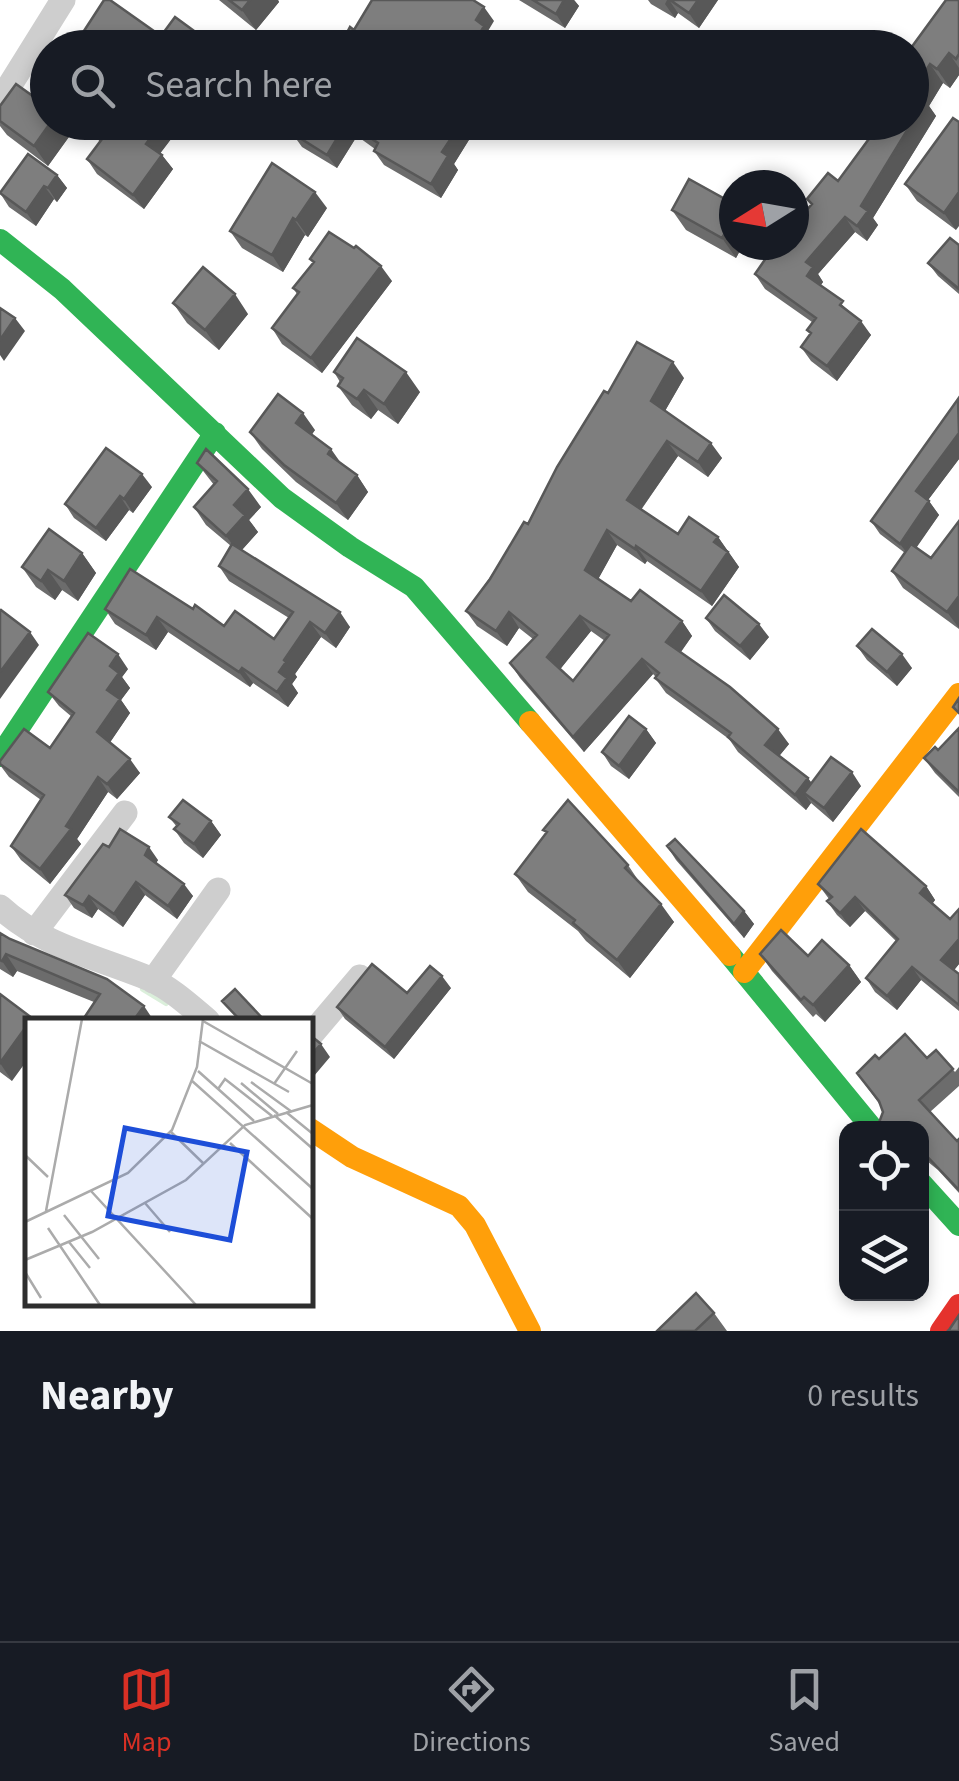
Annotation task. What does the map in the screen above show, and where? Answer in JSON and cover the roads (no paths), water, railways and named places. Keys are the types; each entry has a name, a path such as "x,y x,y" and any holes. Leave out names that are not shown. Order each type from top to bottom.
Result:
{"street":[{"path":"44,30 63,0"},
{"path":"0,101 30,53"},
{"path":"0,240 45,274 282,498 414,587 744,972 866,1121"},
{"path":"0,756 215,433"},
{"path":"744,972 959,694"},
{"path":"34,933 126,813"},
{"path":"153,980 218,890"},
{"path":"0,907 34,933 80,955 153,980 204,1018"},
{"path":"312,1034 360,977"},
{"path":"312,1130 352,1158 458,1206 475,1224 530,1331"},
{"path":"929,1192 959,1224"},
{"path":"942,1331 959,1305"}],"waterway":[{"path":"143,989 166,1003"}]}
